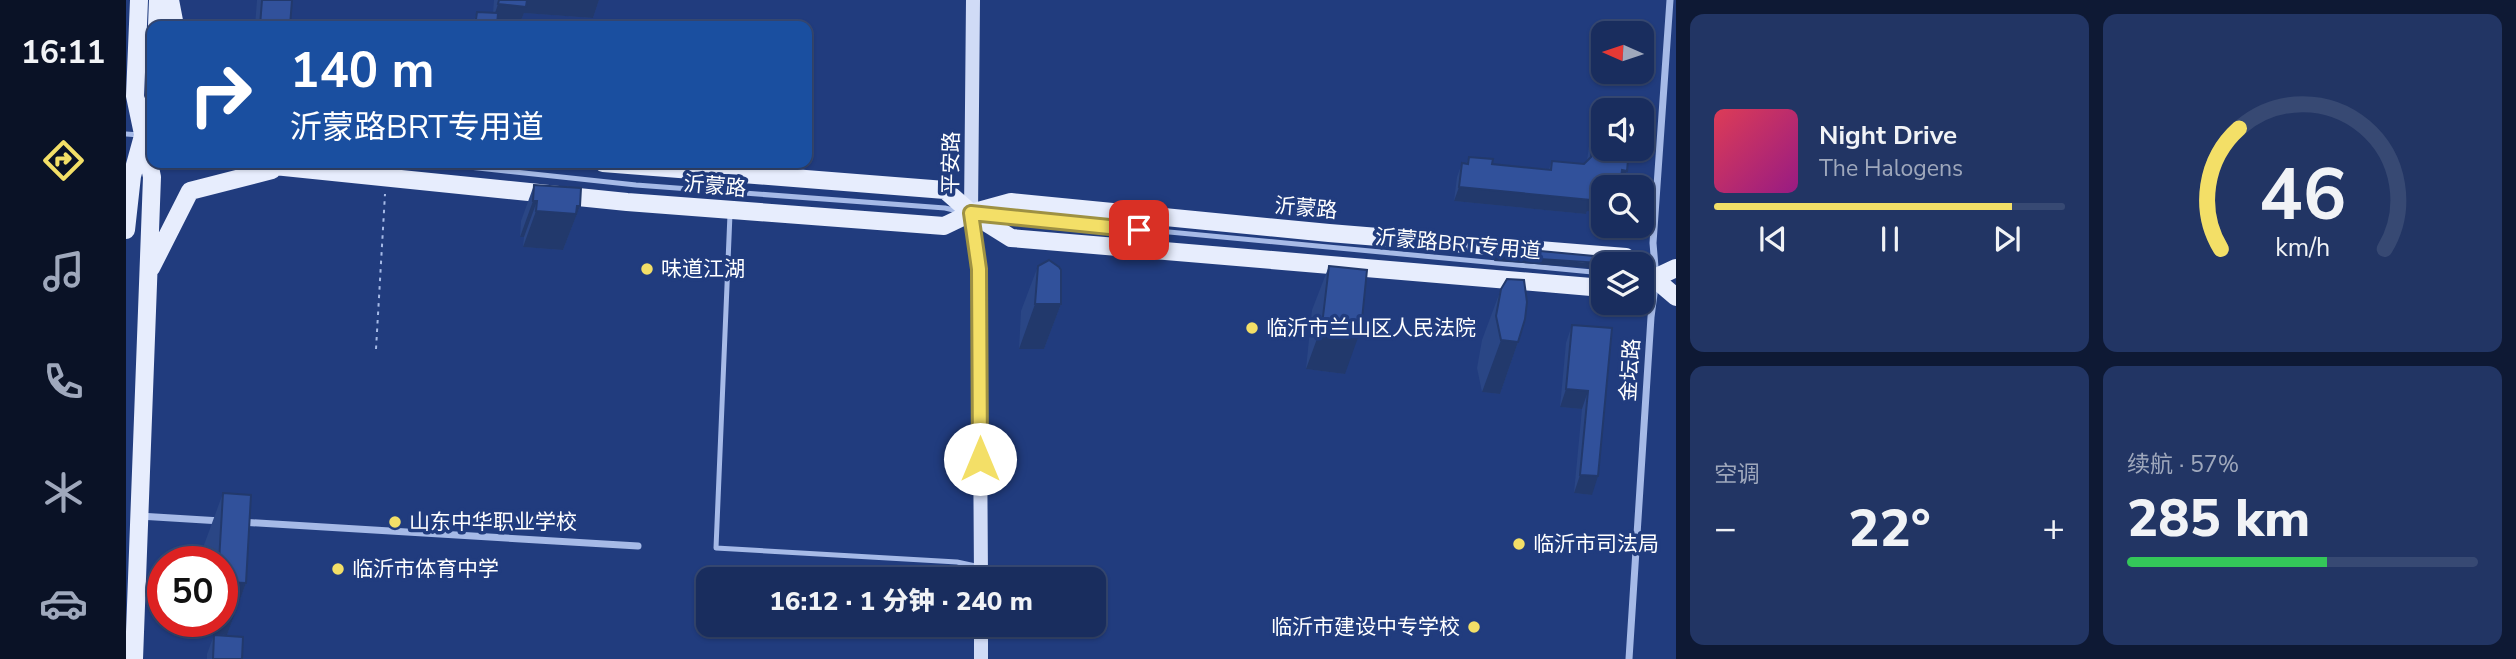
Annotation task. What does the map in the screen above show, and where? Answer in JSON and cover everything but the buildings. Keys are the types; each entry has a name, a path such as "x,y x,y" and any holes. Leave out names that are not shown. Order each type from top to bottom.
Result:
{"main road":[{"path":"126,15 130,0"},
{"path":"126,230 132,176 145,136 135,96 139,0"},
{"path":"157,21 158,0"},
{"path":"170,0 175,21"},
{"name":"平安路","path":"973,0 971,213 979,269 981,567"},
{"path":"126,126 145,136"},
{"path":"126,143 145,136"},
{"path":"134,659 150,168"},
{"path":"148,275 190,191 281,168"},
{"name":"沂蒙路","path":"295,168 730,211 944,226 971,213 1012,202 1329,233 1591,254"},
{"name":"沂蒙路","path":"666,168 945,190 971,213 1011,238 1591,287"},
{"path":"1654,276 1676,297"},
{"path":"981,637 981,659"}],"street":[{"name":"金坛路","path":"1653,252 1670,0"},
{"name":"金坛路","path":"1629,659 1651,315"},
{"path":"139,516 638,546"}],"lane":[{"name":"沂蒙路BRT专用道","path":"476,168 636,186 945,208 971,213 1591,272"},
{"path":"730,211 716,548 957,562 968,567"}],"path":[{"path":"376,349 385,194"}],"place":[{"name":"味道江湖","path":"647,269"},
{"name":"临沂市兰山区人民法院","path":"1252,328"},
{"name":"山东中华职业学校","path":"395,522"},
{"name":"临沂市司法局","path":"1519,544"},
{"name":"临沂市体育中学","path":"338,569"},
{"name":"临沂市建设中专学校","path":"1474,627"}],"route":[{"path":"980,459 979,269 971,213 1139,230"}]}
